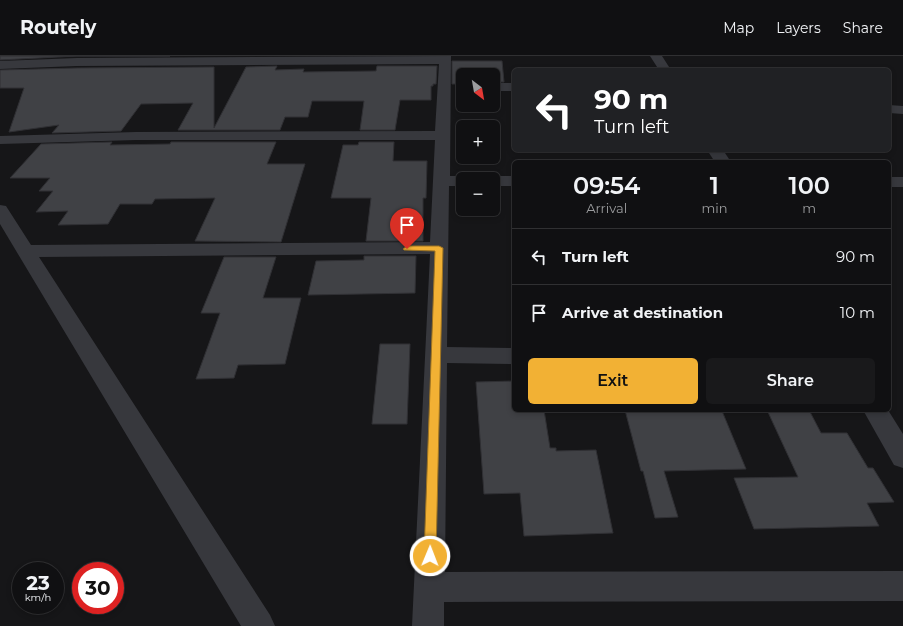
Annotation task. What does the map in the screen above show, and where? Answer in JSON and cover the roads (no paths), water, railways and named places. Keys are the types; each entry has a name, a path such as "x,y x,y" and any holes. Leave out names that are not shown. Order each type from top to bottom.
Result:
{"street":[{"path":"656,56 664,68"},
{"path":"0,65 81,59 445,58 450,88 443,136 441,181 428,626"},
{"path":"500,87 512,87"},
{"path":"891,109 903,110"},
{"path":"0,140 136,136 443,136"},
{"path":"441,181 456,181"},
{"path":"500,181 512,181"},
{"path":"891,182 903,182"},
{"path":"0,210 260,626"},
{"path":"26,251 439,248"},
{"path":"436,355 512,356"},
{"path":"875,412 903,457"},
{"path":"429,587 903,586"}]}
